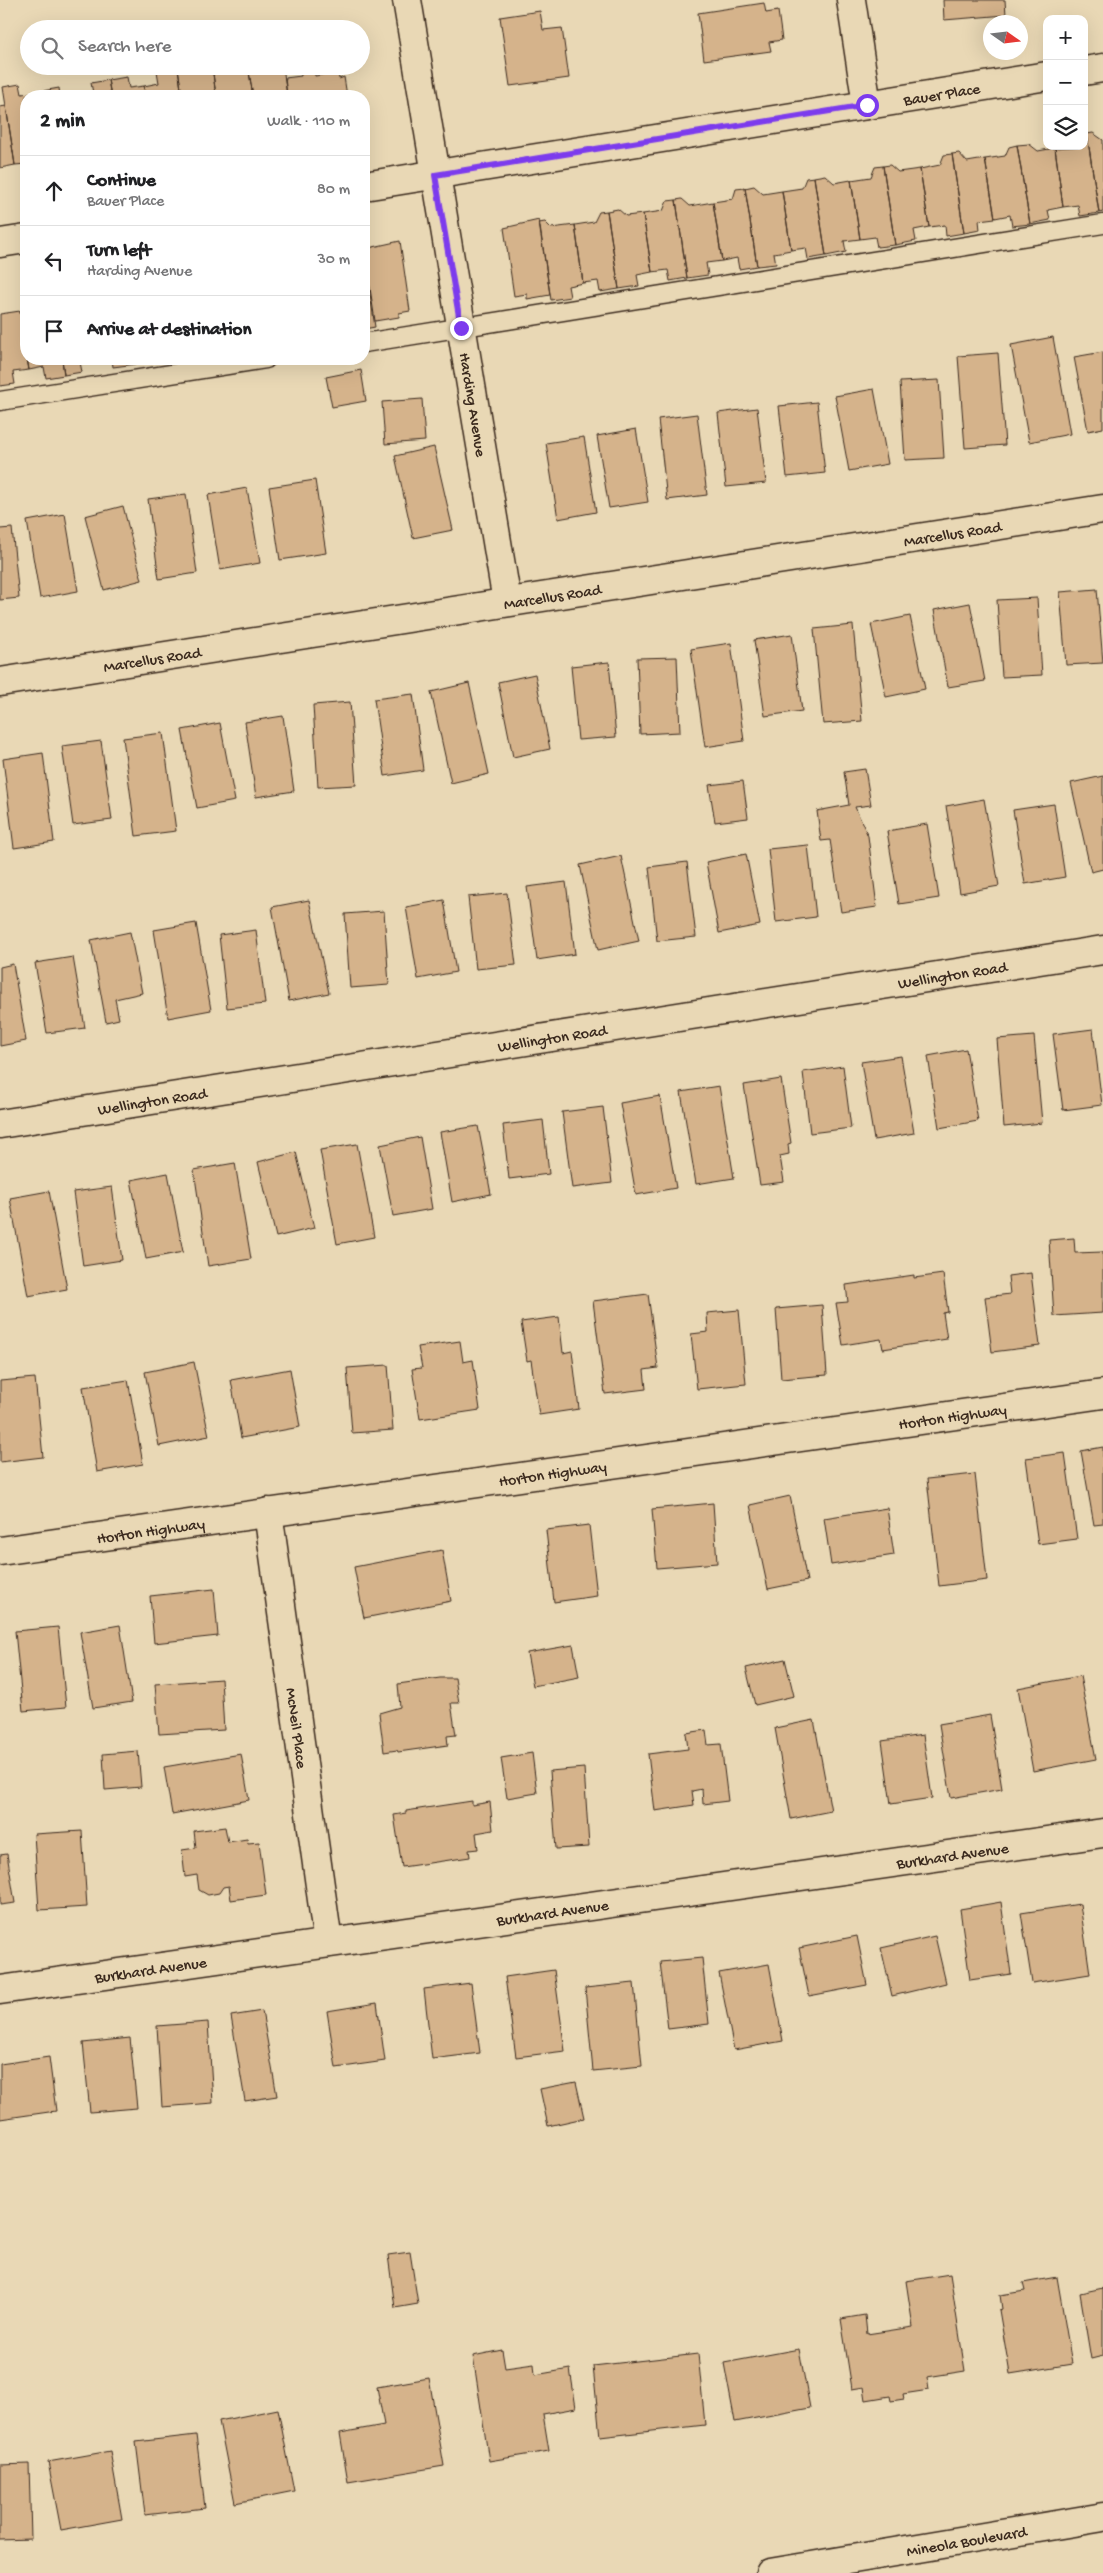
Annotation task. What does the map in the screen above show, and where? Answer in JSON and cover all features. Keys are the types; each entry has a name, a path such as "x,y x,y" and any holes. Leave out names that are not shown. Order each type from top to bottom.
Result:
{"street":[{"name":"Harding Avenue","path":"407,0 507,602"},
{"path":"851,0 867,105"},
{"path":"1088,70 1103,68"},
{"name":"Bauer Place","path":"370,185 1043,77"},
{"path":"0,243 20,239"},
{"name":"Marcellus Road","path":"0,682 1103,509"},
{"name":"Wellington Road","path":"0,1124 1103,950"},
{"name":"Horton Highway","path":"0,1551 1103,1394"},
{"name":"McNeil Place","path":"268,1512 328,1943"},
{"name":"Burkhard Avenue","path":"0,1990 1103,1833"},
{"name":"Mineola Boulevard","path":"770,2573 870,2564 1103,2517"}],"lane":[{"path":"370,342 1103,224"},
{"path":"0,401 228,365"}],"building":[{"path":"943,0 1005,0 1006,15 983,15 983,17 944,20"},
{"path":"764,3 766,13 778,11 782,40 769,42 771,51 704,60 698,13"},
{"path":"540,11 543,30 562,28 569,78 510,86 500,17"},
{"path":"158,75 179,75 181,90 144,90 144,86 159,83"},
{"path":"179,75 213,75 215,90 181,90"},
{"path":"213,75 250,75 252,90 215,90"},
{"path":"250,75 284,75 286,90 252,90"},
{"path":"338,75 339,79 344,77 346,90 286,90 285,78"},
{"path":"127,77 129,88 144,86 144,90 110,90 108,80"},
{"path":"108,80 110,90 92,90 91,83"},
{"path":"20,84 20,165 15,165 3,87"},
{"path":"6,106 15,165 0,168 0,107"},
{"path":"1093,133 1103,140 1103,212 1099,213 1088,141 1088,134"},
{"path":"1088,141 1099,213 1080,216 1078,205 1063,207 1055,150 1088,150"},
{"path":"1029,144 1038,151 1055,150 1063,207 1048,210 1050,220 1030,224 1017,145"},
{"path":"1017,145 1030,224 1012,226 1010,215 995,218 985,159 1005,156 1009,147"},
{"path":"959,153 967,162 985,159 995,218 979,220 980,230 964,233 952,154"},
{"path":"952,154 964,233 946,236 945,225 929,227 920,169 940,165 944,155"},
{"path":"890,165 898,172 920,169 929,227 914,230 916,241 895,245 883,166"},
{"path":"883,166 895,245 877,247 875,237 860,239 851,180 871,177 875,167"},
{"path":"825,175 834,183 851,180 860,239 844,241 846,252 826,256 814,177"},
{"path":"814,177 826,256 808,259 806,248 791,250 782,191 802,188 806,178"},
{"path":"754,186 763,194 782,191 791,250 774,253 776,264 757,266 745,188"},
{"path":"745,188 757,266 739,269 737,258 722,261 713,202 733,199 736,189"},
{"path":"682,199 690,206 713,202 722,261 706,263 708,275 687,278 676,200"},
{"path":"676,200 687,278 670,281 668,270 652,272 643,214 663,211 667,201"},
{"path":"618,209 626,216 643,214 652,272 637,275 639,286 619,289 607,211"},
{"path":"607,211 619,289 600,292 598,281 583,283 575,225 594,222 599,212"},
{"path":"539,220 550,295 527,299 527,294 514,296 504,228"},
{"path":"545,222 551,228 575,225 583,283 568,286 570,297 551,300 539,223"},
{"path":"400,241 410,311 399,313 399,317 375,321 370,288 370,248"},
{"path":"370,293 375,327 370,328"},
{"path":"20,311 20,365 28,365 29,370 13,372 15,384 0,386 0,314"},
{"path":"1053,337 1070,434 1029,442 1011,345"},
{"path":"1103,352 1103,428 1088,431 1074,357"},
{"path":"998,353 1005,445 965,448 958,356"},
{"path":"28,365 63,365 64,375 46,378 44,367 29,370"},
{"path":"63,365 81,365 82,372 64,375"},
{"path":"361,370 366,401 332,407 326,377"},
{"path":"939,380 944,458 905,460 900,382"},
{"path":"874,389 888,464 849,471 835,396"},
{"path":"422,399 425,441 385,444 382,402"},
{"path":"817,402 825,473 787,477 779,406"},
{"path":"757,408 766,483 726,487 718,413"},
{"path":"697,414 707,495 667,500 658,419"},
{"path":"636,429 648,502 609,508 597,436"},
{"path":"584,437 596,512 558,519 546,443"},
{"path":"434,447 453,530 413,538 395,456"},
{"path":"315,480 326,553 280,560 269,487"},
{"path":"247,488 260,563 220,570 208,495"},
{"path":"186,494 197,573 159,579 148,499"},
{"path":"123,506 142,580 104,590 85,516"},
{"path":"65,514 78,591 40,598 27,521"},
{"path":"12,528 19,598 0,600 0,529"},
{"path":"1097,589 1103,663 1066,665 1060,592"},
{"path":"1037,598 1042,675 1002,677 997,600"},
{"path":"970,603 985,681 948,687 934,610"},
{"path":"910,616 925,689 886,697 871,624"},
{"path":"853,625 862,721 823,724 814,629"},
{"path":"792,634 802,711 765,716 754,640"},
{"path":"731,643 744,741 705,747 691,649"},
{"path":"677,657 680,732 640,734 637,658"},
{"path":"609,662 616,737 578,740 571,666"},
{"path":"535,674 550,749 513,757 498,682"},
{"path":"469,683 489,774 451,783 431,692"},
{"path":"413,694 423,770 385,776 374,699"},
{"path":"350,702 356,785 318,787 313,705"},
{"path":"283,716 294,791 256,797 245,722"},
{"path":"220,723 235,801 197,808 182,730"},
{"path":"163,733 176,831 136,836 123,738"},
{"path":"101,741 112,820 73,825 62,746"},
{"path":"43,753 54,842 14,848 3,759"},
{"path":"865,769 871,805 855,807 868,836 877,907 841,912 830,840 821,841 817,811 849,805 844,772"},
{"path":"1103,776 1103,869 1091,872 1071,783"},
{"path":"743,781 748,818 715,822 709,785"},
{"path":"984,799 999,886 960,893 946,806"},
{"path":"1054,804 1065,877 1025,884 1013,810"},
{"path":"927,824 939,898 899,904 887,831"},
{"path":"808,845 816,917 776,922 768,849"},
{"path":"746,854 760,925 719,933 706,862"},
{"path":"621,856 639,941 598,950 580,865"},
{"path":"687,862 696,937 657,941 649,867"},
{"path":"566,882 575,954 537,960 527,887"},
{"path":"507,893 516,965 476,969 468,897"},
{"path":"309,900 329,993 289,1001 272,907"},
{"path":"444,900 456,972 418,979 406,907"},
{"path":"384,911 389,985 350,988 345,914"},
{"path":"196,923 211,1010 168,1018 154,930"},
{"path":"256,930 265,1004 227,1008 219,935"},
{"path":"130,932 142,993 115,999 119,1019 106,1022 91,940"},
{"path":"73,957 85,1028 47,1033 35,963"},
{"path":"13,964 26,1041 0,1046 0,967"},
{"path":"1093,1029 1102,1105 1063,1110 1053,1034"},
{"path":"1034,1036 1042,1123 1004,1127 997,1039"},
{"path":"966,1049 978,1121 939,1128 928,1056"},
{"path":"901,1056 914,1133 874,1140 861,1062"},
{"path":"843,1066 851,1128 810,1133 803,1072"},
{"path":"781,1079 791,1143 788,1144 789,1154 780,1156 784,1182 760,1185 744,1085"},
{"path":"719,1086 734,1178 696,1184 681,1092"},
{"path":"660,1096 676,1188 636,1195 620,1103"},
{"path":"603,1107 612,1183 572,1188 562,1112"},
{"path":"543,1120 549,1174 509,1179 503,1125"},
{"path":"478,1126 491,1194 452,1202 440,1132"},
{"path":"420,1137 432,1209 393,1216 380,1145"},
{"path":"357,1144 374,1237 337,1244 320,1150"},
{"path":"296,1152 314,1228 276,1237 258,1162"},
{"path":"235,1163 251,1259 208,1266 194,1170"},
{"path":"168,1173 183,1252 146,1259 131,1180"},
{"path":"112,1187 122,1260 83,1266 73,1192"},
{"path":"49,1191 67,1289 28,1296 10,1198"},
{"path":"1074,1238 1075,1253 1103,1252 1103,1313 1054,1316 1049,1240"},
{"path":"1031,1273 1040,1346 992,1352 985,1297 1010,1294 1008,1276"},
{"path":"943,1274 948,1312 943,1313 947,1339 883,1349 881,1339 843,1345 836,1303 848,1302 846,1285 914,1275 914,1278"},
{"path":"648,1294 658,1368 644,1370 646,1389 605,1394 593,1301"},
{"path":"822,1305 827,1375 781,1379 776,1309"},
{"path":"739,1310 746,1384 697,1389 691,1334 708,1332 707,1313"},
{"path":"559,1317 563,1353 572,1351 579,1409 539,1415 531,1360 527,1361 521,1322"},
{"path":"460,1341 463,1362 473,1360 480,1410 420,1419 412,1369 422,1368 418,1347"},
{"path":"194,1362 209,1436 159,1446 145,1372"},
{"path":"388,1365 393,1430 352,1433 347,1368"},
{"path":"290,1369 300,1427 241,1438 231,1380"},
{"path":"35,1378 43,1457 0,1462 0,1381"},
{"path":"128,1380 143,1464 97,1472 83,1387"},
{"path":"1103,1447 1103,1524 1094,1525 1081,1451"},
{"path":"1065,1453 1077,1539 1038,1544 1026,1458"},
{"path":"975,1474 987,1580 939,1586 927,1479"},
{"path":"790,1496 807,1581 768,1589 750,1505"},
{"path":"713,1503 717,1563 657,1568 652,1509"},
{"path":"887,1508 894,1555 831,1565 824,1518"},
{"path":"589,1525 597,1596 554,1602 546,1530"},
{"path":"442,1550 451,1601 364,1618 354,1567"},
{"path":"214,1589 218,1636 154,1643 150,1596"},
{"path":"120,1625 132,1702 93,1708 80,1632"},
{"path":"58,1627 66,1707 23,1711 15,1631"},
{"path":"573,1645 579,1677 533,1686 527,1653"},
{"path":"785,1659 794,1696 755,1705 746,1668"},
{"path":"1080,1676 1096,1759 1033,1771 1018,1688"},
{"path":"440,1678 455,1678 459,1703 451,1703 456,1735 447,1736 448,1745 398,1752 397,1750 384,1752 379,1713 400,1707 398,1684"},
{"path":"221,1679 224,1730 159,1734 155,1684"},
{"path":"990,1715 1002,1789 951,1798 939,1724"},
{"path":"814,1720 831,1811 791,1819 775,1728"},
{"path":"706,1730 708,1745 721,1744 728,1801 703,1804 702,1789 692,1791 694,1805 655,1811 648,1754 688,1749 686,1733"},
{"path":"923,1735 932,1798 891,1804 882,1741"},
{"path":"138,1751 141,1787 105,1790 103,1754"},
{"path":"532,1753 537,1793 507,1798 501,1758"},
{"path":"241,1754 249,1800 172,1814 164,1767"},
{"path":"584,1768 589,1847 556,1849 550,1771"},
{"path":"472,1801 472,1805 490,1802 493,1830 476,1833 478,1849 469,1850 470,1857 402,1867 394,1815 406,1813 406,1811"},
{"path":"225,1827 228,1842 247,1839 248,1843 259,1842 266,1895 231,1900 229,1886 223,1887 219,1893 208,1895 199,1890 197,1875 185,1877 182,1850 196,1848 194,1831"},
{"path":"82,1831 87,1907 39,1910 34,1834"},
{"path":"7,1854 15,1903 0,1905 0,1855"},
{"path":"1001,1902 1011,1974 970,1980 960,1909"},
{"path":"1080,1904 1090,1974 1032,1983 1021,1913"},
{"path":"857,1936 867,1985 809,1996 799,1948"},
{"path":"935,1936 946,1983 892,1996 881,1948"},
{"path":"702,1958 709,2024 668,2029 660,1962"},
{"path":"769,1964 783,2041 734,2050 719,1973"},
{"path":"554,1970 565,2051 516,2057 505,1977"},
{"path":"471,1983 480,2053 432,2059 424,1989"},
{"path":"634,1983 642,2066 593,2071 585,1988"},
{"path":"377,2003 385,2061 336,2068 327,2011"},
{"path":"262,2011 277,2096 245,2101 231,2016"},
{"path":"208,2022 213,2103 162,2107 157,2026"},
{"path":"130,2038 137,2108 90,2112 83,2043"},
{"path":"49,2057 56,2111 0,2119 0,2064"},
{"path":"576,2082 584,2118 548,2126 540,2089"},
{"path":"410,2252 418,2304 395,2308 388,2255"},
{"path":"950,2274 965,2371 927,2377 929,2390 903,2394 904,2399 891,2401 890,2396 866,2400 864,2387 852,2389 841,2319 865,2315 867,2334 913,2327 906,2281"},
{"path":"1057,2277 1072,2364 1010,2374 999,2310 1002,2309 1000,2295 1025,2291 1023,2283"},
{"path":"1103,2288 1103,2356 1091,2359 1080,2293"},
{"path":"799,2349 810,2408 735,2422 724,2363"},
{"path":"502,2350 505,2368 534,2364 535,2375 570,2369 576,2408 543,2414 549,2451 489,2461 473,2356"},
{"path":"698,2354 705,2425 600,2437 593,2366"},
{"path":"429,2378 444,2466 348,2482 340,2433 384,2425 377,2387"},
{"path":"278,2409 294,2491 235,2503 219,2421"},
{"path":"196,2435 205,2508 145,2515 136,2442"},
{"path":"110,2451 122,2519 61,2530 48,2462"},
{"path":"29,2464 31,2539 0,2540 0,2465"}],"route":[{"path":"461,328 435,175 867,105"}]}
